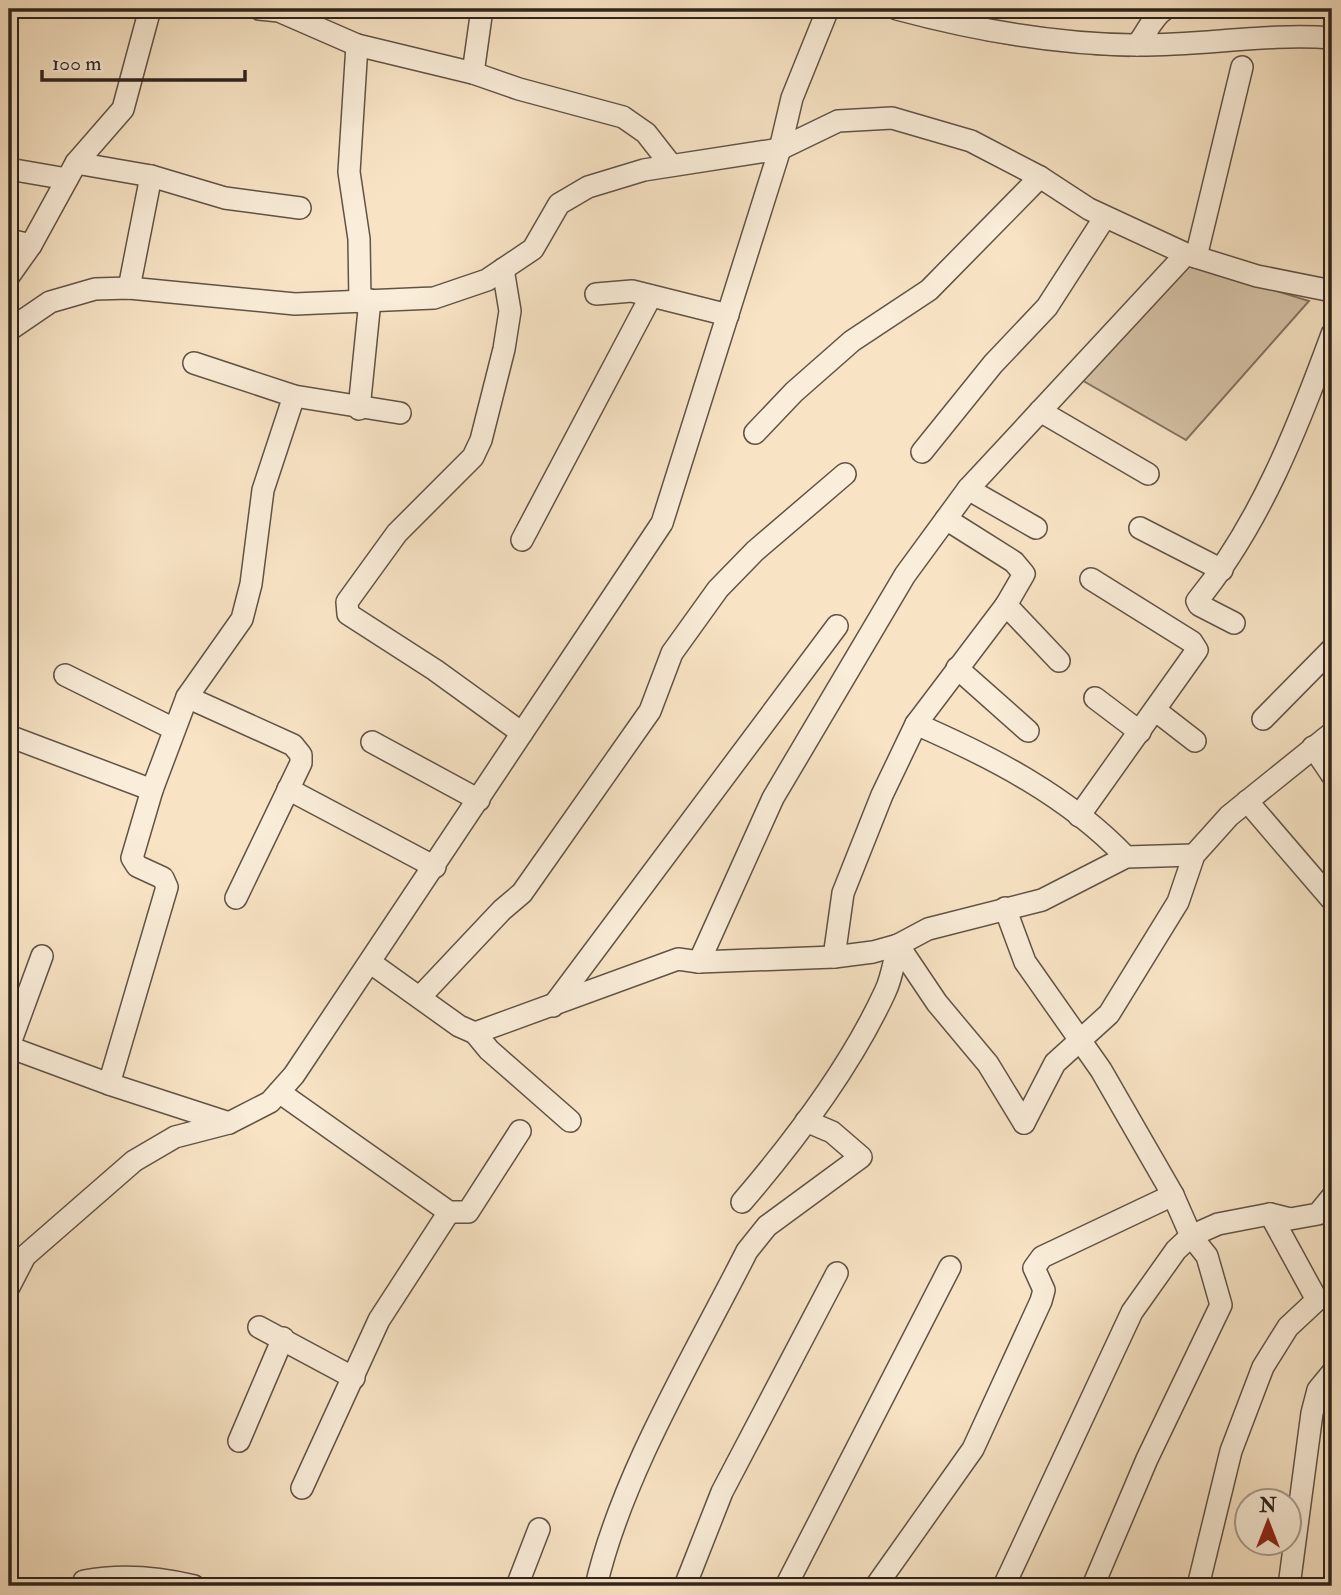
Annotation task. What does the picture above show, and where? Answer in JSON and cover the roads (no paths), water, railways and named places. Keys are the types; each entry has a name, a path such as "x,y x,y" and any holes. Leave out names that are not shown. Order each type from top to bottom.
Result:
{"street":[{"path":"9,276 31,245 72,171 123,108 150,9"},
{"path":"258,9 279,11 357,45 473,73 519,89 623,117 646,133 671,165"},
{"path":"473,73 482,9"},
{"path":"9,1287 24,1256 134,1161 175,1137 229,1123 270,1102 279,1092 371,963 662,523 780,149 792,97 828,9"},
{"path":"897,9 952,24 1066,42 1137,45 1332,38"},
{"path":"1137,45 1149,31 1156,14 1165,9"},
{"path":"357,45 349,172 365,301 359,409"},
{"path":"699,962 773,798 905,575 968,489 1191,255 1242,67"},
{"path":"9,330 50,302 95,289 129,288 295,304 434,298 487,281 533,249 559,204 587,187 671,165 780,149 838,121 892,118 971,141 1040,177 1105,217 1191,255 1257,276 1332,291"},
{"path":"9,169 151,176 225,198 300,208"},
{"path":"129,288 151,176"},
{"path":"755,433 794,392 852,341 929,290 1040,177"},
{"path":"922,452 993,364 1047,307 1105,217"},
{"path":"9,240 31,245"},
{"path":"503,269 510,311 504,349 481,440 474,457 397,533 346,602 348,614 435,670 522,733"},
{"path":"596,294 632,291 727,315"},
{"path":"522,540 651,296"},
{"path":"1181,635 1199,605 1197,601 1222,570 1271,482 1332,334"},
{"path":"194,363 294,396 359,409 400,413"},
{"path":"109,1084 167,887 163,878 137,866 132,858 152,790 187,697 242,619 251,584 263,490 294,396"},
{"path":"1040,411 1148,474"},
{"path":"420,997 502,910 522,893 650,711 672,653 718,589 755,551 845,474"},
{"path":"968,489 1037,527"},
{"path":"834,957 842,893 882,795 916,724 1006,606 1024,574 1014,562 946,519"},
{"path":"1140,528 1222,570"},
{"path":"1079,816 1197,650 1196,645 1091,579"},
{"path":"1199,605 1234,623"},
{"path":"1006,606 1059,661"},
{"path":"553,1006 837,626"},
{"path":"1263,719 1332,649"},
{"path":"957,667 1028,731"},
{"path":"65,675 174,729"},
{"path":"187,697 293,745 301,755 301,763 236,898"},
{"path":"1095,698 1140,733"},
{"path":"1155,710 1195,741"},
{"path":"916,724 1015,770 1079,816 1126,857"},
{"path":"898,945 937,1003 988,1064 1024,1123 1055,1063 1109,1014 1178,902 1195,855 1229,816 1332,733"},
{"path":"9,736 152,790"},
{"path":"372,742 479,800"},
{"path":"1313,747 1332,775"},
{"path":"288,789 435,867"},
{"path":"1247,801 1332,900"},
{"path":"475,1033 678,959 699,962 834,957 898,945 928,929 1042,900 1126,857 1195,855"},
{"path":"1005,908 1026,962 1101,1070 1173,1195 1191,1236 1207,1256 1221,1305 1147,1459 1093,1586"},
{"path":"742,1202 806,1121 864,1032 886,989 898,945"},
{"path":"42,956 9,1046 109,1084 229,1123"},
{"path":"371,963 459,1026 475,1033 489,1050 570,1121"},
{"path":"279,1092 449,1212 467,1212 520,1131"},
{"path":"596,1586 603,1558 643,1458 747,1251 767,1226 861,1157 832,1132 806,1121"},
{"path":"876,1586 973,1450 1041,1301 1044,1290 1034,1268 1042,1257 1173,1195"},
{"path":"1004,1586 1132,1312 1167,1261 1191,1236 1218,1224 1270,1214 1290,1219 1318,1214 1332,1196"},
{"path":"302,1488 379,1320 449,1212"},
{"path":"1198,1586 1231,1451 1263,1367 1288,1327 1317,1300 1270,1214"},
{"path":"786,1586 950,1267"},
{"path":"685,1586 722,1492 837,1273"},
{"path":"258,1327 354,1378"},
{"path":"239,1441 283,1338"},
{"path":"1289,1586 1312,1413 1318,1390 1332,1373"},
{"path":"517,1586 539,1529"},
{"path":"83,1586 85,1581 108,1577 161,1578 194,1586"}],"waterway":[{"path":"986,39 1015,44"},
{"path":"1093,53 1129,55"}]}
